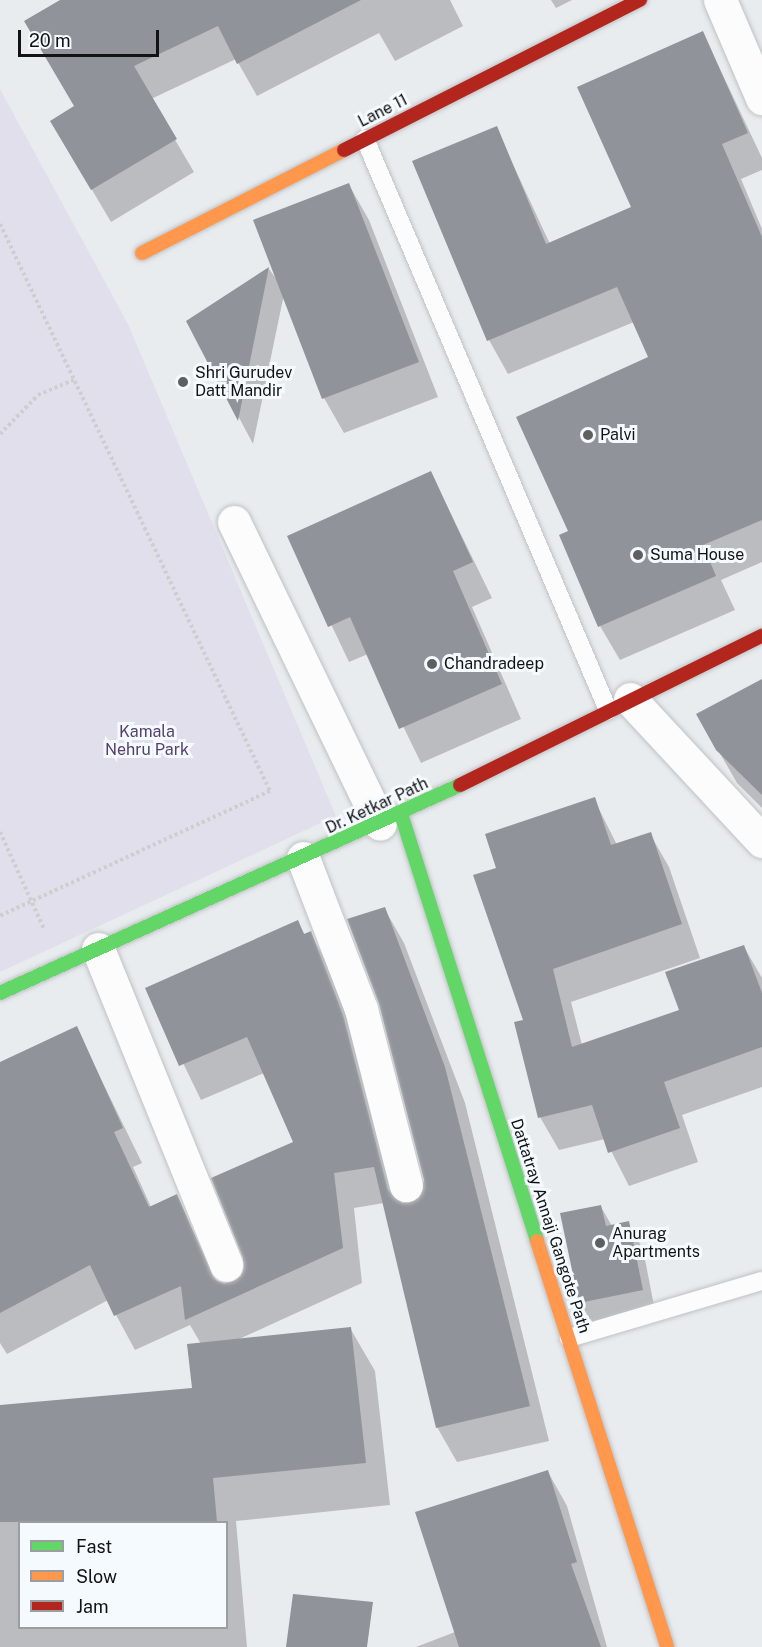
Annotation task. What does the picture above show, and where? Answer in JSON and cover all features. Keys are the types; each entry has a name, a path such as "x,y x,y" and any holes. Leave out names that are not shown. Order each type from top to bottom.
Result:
{"street":[{"name":"Lane 11","path":"142,253 640,0"},
{"path":"720,0 762,98"},
{"path":"234,522 390,819"},
{"name":"Dr. Ketkar Path","path":"0,993 390,819 762,636"},
{"path":"619,705 762,841"},
{"name":"Dattatray Annaji Gangote Path","path":"390,819 569,1338 667,1647"},
{"path":"303,858 361,1009 406,1185"},
{"path":"98,949 226,1265"}],"lane":[{"path":"365,139 619,705"},
{"path":"569,1338 762,1281"}],"path":[{"path":"0,225 270,791 0,916"},
{"path":"0,434 38,395 74,380"},
{"path":"0,832 32,901"}],"green space":[{"name":"Kamala Nehru Park","path":"0,89 128,324 336,816 0,972"}],"building":[{"path":"60,0 361,0 237,64 218,26 134,66 177,139 91,190 50,121 74,106 24,21"},
{"path":"703,31 748,133 722,144 762,237 762,520 703,545 716,576 598,627 559,535 568,531 516,417 648,357 617,287 487,341 412,161 497,126 546,244 631,207 577,87"},
{"path":"349,183 419,362 322,399 253,220"},
{"path":"269,267 238,421 186,321"},
{"path":"431,471 473,562 453,571 502,684 399,729 350,617 328,627 287,536"},
{"path":"762,679 762,795 716,750 696,714"},
{"path":"595,797 611,845 651,832 682,924 553,969 572,1047 679,1010 665,972 744,945 762,993 762,1047 664,1082 680,1128 608,1153 592,1105 538,1118 514,1022 523,1020 473,875 496,868 485,834"},
{"path":"385,907 445,1067 530,1406 436,1428 374,1167 334,1173 343,1248 185,1320 181,1286 114,1316 90,1265 0,1313 0,1062 77,1026 123,1128 114,1132 149,1207 177,1194 214,1279 224,1284 241,1276 243,1258 211,1178 293,1142 247,1037 179,1066 145,988 298,920 304,934 311,931 343,1015 388,1190 402,1203 419,1198 424,1180 379,1004 347,919"},
{"name":"Anurag Apartments","path":"601,1205 606,1226 629,1221 643,1290 579,1303 560,1213"},
{"path":"351,1327 366,1463 213,1478 217,1521 0,1522 0,1405 192,1388 187,1344"},
{"path":"548,1470 577,1562 571,1564 601,1647 459,1647 415,1512"},
{"path":"293,1594 373,1602 367,1647 286,1647"}],"traffic: fast":[{"path":"0,993 460,785"},
{"path":"401,814 537,1241"}],"traffic: slow":[{"path":"142,253 344,150"},
{"path":"537,1241 667,1647"}],"traffic: jam":[{"path":"344,150 640,0"},
{"path":"460,785 762,636"}],"place":[{"name":"Shri Gurudev Datt Mandir","path":"183,382"},
{"name":"Palvi","path":"588,435"},
{"name":"Suma House","path":"638,555"},
{"name":"Chandradeep","path":"432,664"},
{"name":"Anurag Apartments","path":"600,1243"}]}
